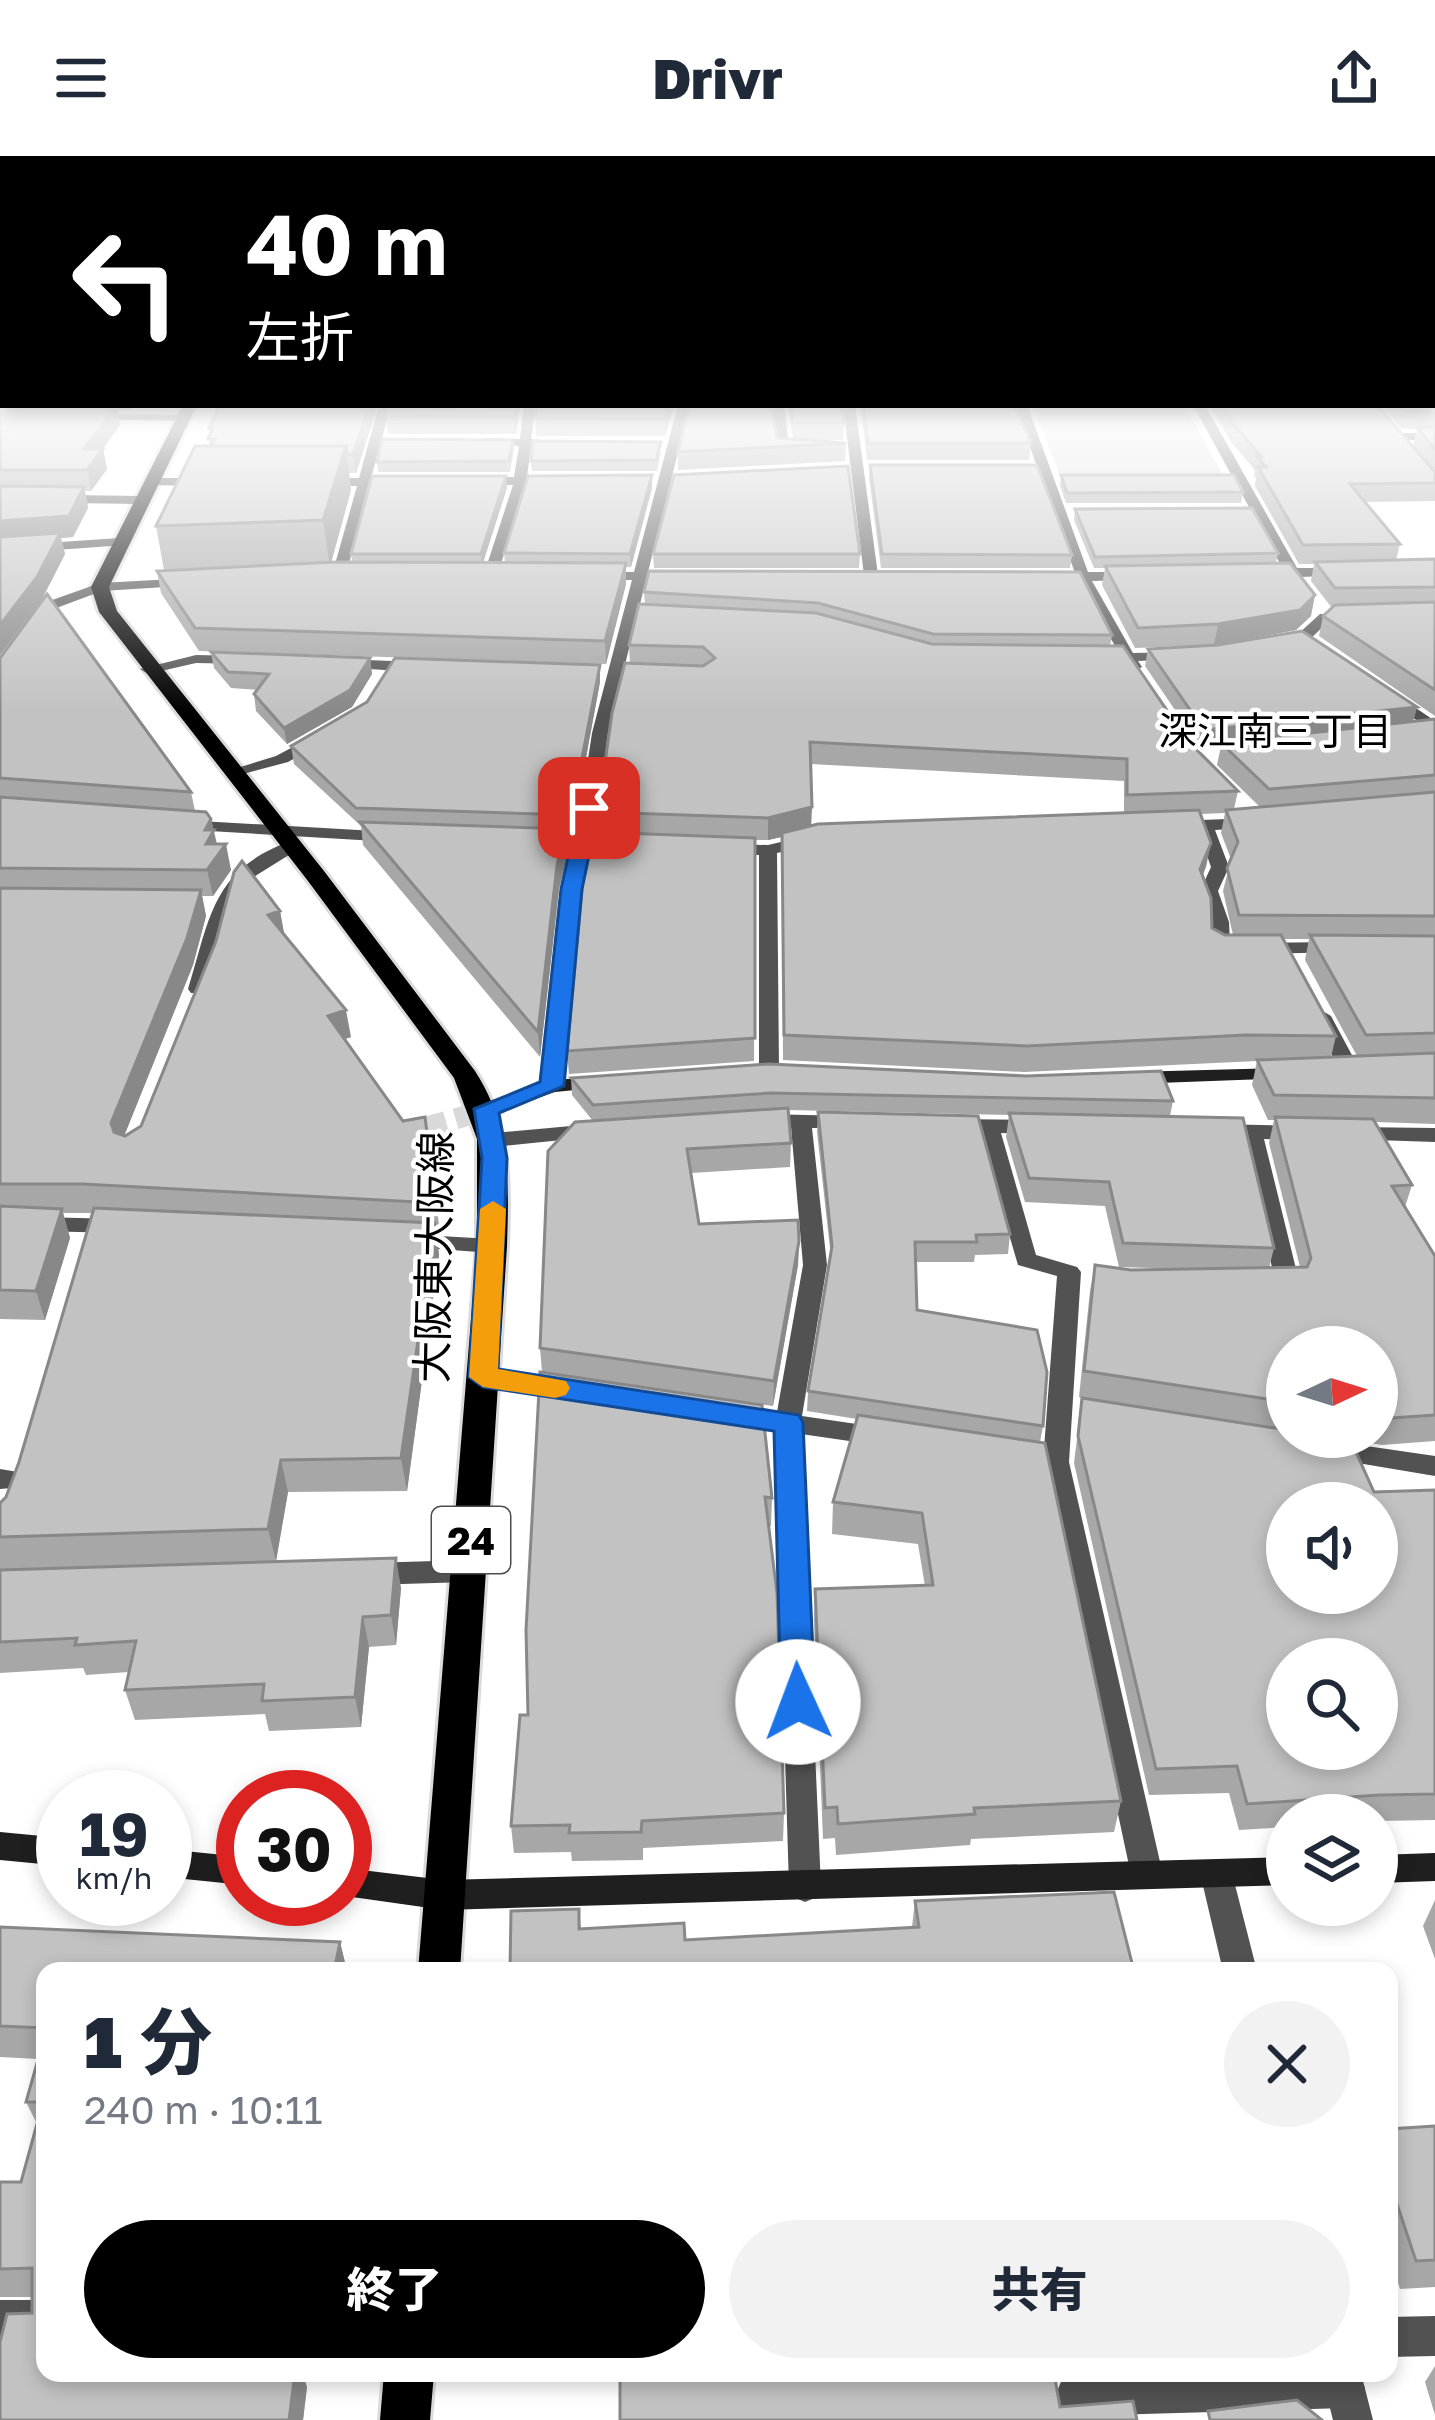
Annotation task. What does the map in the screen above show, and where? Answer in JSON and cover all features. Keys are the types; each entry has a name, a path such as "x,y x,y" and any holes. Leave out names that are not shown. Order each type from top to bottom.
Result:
{"main road":[{"path":"100,587 141,502"},
{"name":"大阪東大阪線","path":"100,587 108,613 148,669 287,839 490,1125 492,1246 440,1962"},
{"path":"406,2420 408,2382"}],"street":[{"path":"339,575 359,502"},
{"path":"490,577 514,502"},
{"path":"552,1086 572,889 584,846 600,733 662,502"},
{"path":"861,502 871,575"},
{"path":"1054,502 1083,577 1139,675"},
{"path":"1251,502 1291,572 1325,617"},
{"path":"1058,512 1080,512"},
{"path":"1235,512 1257,512"},
{"path":"0,550 120,542"},
{"path":"1245,573 1353,572"},
{"path":"849,575 895,575"},
{"path":"1036,577 1152,575"},
{"path":"316,577 361,576"},
{"path":"578,577 693,576"},
{"path":"468,577 512,577"},
{"path":"0,674 46,607 100,587 198,582"},
{"path":"632,614 655,614"},
{"path":"1259,645 1303,638 1325,617 1372,616"},
{"path":"1303,638 1318,650"},
{"path":"0,647 18,645"},
{"path":"1084,657 1194,654"},
{"path":"148,669 196,659 261,661"},
{"path":"326,663 385,673 435,667"},
{"path":"592,674 637,675"},
{"path":"1378,687 1435,730"},
{"path":"232,772 282,759 341,724"},
{"path":"1414,735 1435,730"},
{"path":"1243,806 1259,823"},
{"path":"1160,827 1281,820"},
{"path":"172,824 287,839 408,838"},
{"path":"1205,825 1220,868 1209,891 1220,922 1220,949 1355,947"},
{"path":"708,849 769,850 839,837"},
{"path":"190,1008 212,906 287,839"},
{"path":"518,843 646,848"},
{"path":"746,1071 780,1070 769,850"},
{"path":"1285,950 1296,970"},
{"path":"1118,1079 1361,1071 1307,990"},
{"path":"490,1125 552,1086 626,1081"},
{"path":"801,1121 815,1265 788,1423 805,1887"},
{"path":"725,1123 871,1123"},
{"path":"917,1124 1059,1128"},
{"path":"490,1125 613,1130"},
{"path":"988,1126 1026,1260 1078,1274 1072,1410 1044,1461 1147,1875"},
{"path":"1179,1130 1427,1135 1435,1155"},
{"path":"1242,1283 1288,1285 1251,1132"},
{"path":"0,1223 88,1235 153,1227"},
{"path":"376,1239 492,1246"},
{"path":"483,1377 592,1393"},
{"path":"701,1409 922,1442"},
{"path":"1384,1458 1435,1466"},
{"path":"5,1512 12,1473"},
{"path":"346,1575 468,1571"},
{"path":"0,1846 36,1849"},
{"path":"1398,1868 1435,1867"},
{"path":"372,1886 444,1895 1266,1872"},
{"path":"1216,1873 1238,1962"},
{"path":"0,2319 36,2319"},
{"path":"1398,2337 1435,2336"},
{"path":"1075,2396 1346,2394"}],"building":[{"path":"0,502 76,502 69,516 0,521"},
{"path":"168,502 329,502 323,520 156,526"},
{"path":"365,502 498,502 481,554 351,554"},
{"path":"520,502 645,502 630,554 504,553"},
{"path":"667,502 853,502 860,554 653,554"},
{"path":"875,502 1051,502 1072,555 882,554"},
{"path":"1278,502 1365,502 1400,544 1303,545"},
{"path":"1252,508 1278,553 1095,557 1075,509"},
{"path":"60,533 37,577 0,625 0,537"},
{"path":"1435,559 1435,587 1335,588 1315,562"},
{"path":"336,562 626,563 605,641 195,628 157,571"},
{"path":"1290,563 1315,595 1300,610 1218,624 1138,628 1105,566"},
{"path":"649,571 1080,572 1112,635 933,634 818,603 644,592"},
{"path":"47,594 191,792 0,778 0,658"},
{"path":"1435,602 1435,690 1323,616 1335,605"},
{"path":"639,604 816,613 932,644 1123,646 1188,741 1238,791 1127,795 1127,759 810,742 812,807 768,818 598,812 612,713 625,663 703,666 715,658 703,647 629,645"},
{"path":"1302,631 1417,707 1204,730 1148,649 1218,645"},
{"path":"211,652 370,658 350,690 284,728 254,694 269,674 228,672"},
{"path":"395,658 600,665 571,815 356,808 291,746 367,702"},
{"path":"1435,719 1435,775 1269,789 1221,743"},
{"path":"1435,792 1435,916 1239,915 1227,868 1238,842 1226,810"},
{"path":"0,797 206,812 211,819 205,830 214,830 206,844 226,844 207,870 0,868"},
{"path":"1199,810 1211,843 1200,869 1211,898 1212,928 1225,935 1281,935 1336,1036 1246,1035 1027,1046 784,1035 782,833 818,824"},
{"path":"360,822 567,829 557,865 538,1032"},
{"path":"594,832 755,838 755,1038 567,1051 584,868"},
{"path":"242,861 280,911 268,915 346,1010 328,1016 403,1121 425,1117 436,1203 83,1184 0,1184 0,888 201,890 187,938 111,1123 114,1132 125,1136 141,1126 216,941 234,872"},
{"path":"1310,935 1435,936 1435,1033 1366,1035"},
{"path":"1435,1053 1435,1098 1274,1095 1257,1060"},
{"path":"769,1064 1026,1076 1161,1071 1173,1101 770,1093 593,1105 571,1078"},
{"path":"788,1108 791,1143 687,1149 699,1224 798,1220 799,1241 774,1381 540,1348 548,1151 575,1122"},
{"path":"818,1112 978,1116 1010,1234 976,1235 977,1242 915,1242 917,1310 1037,1330 1047,1372 1043,1426 808,1391 832,1246"},
{"path":"1009,1113 1243,1118 1274,1248 1123,1243 1109,1182 1029,1178"},
{"path":"1275,1117 1373,1119 1412,1185 1392,1186 1435,1256 1435,1415 1398,1418 1398,1326 1266,1326 1266,1399 1084,1371 1095,1265 1131,1270 1307,1267 1311,1258"},
{"path":"0,1206 62,1209 36,1291 0,1290"},
{"path":"94,1208 435,1223 401,1458 281,1460 268,1529 0,1537 0,1503 19,1462"},
{"path":"540,1372 762,1405 772,1498 765,1497 777,1593 784,1813 642,1821 641,1832 569,1833 570,1825 511,1826 520,1715 528,1715 526,1630"},
{"path":"1082,1398 1266,1427 1266,1458 1359,1458 1369,1482 1266,1482 1266,1614 1398,1614 1398,1491 1435,1490 1435,1794 1266,1794 1266,1803 1247,1804 1237,1766 1156,1769 1078,1436"},
{"path":"858,1415 1045,1443 1121,1801 974,1808 975,1814 838,1824 837,1807 825,1808 815,1589 933,1585 922,1513 833,1502"},
{"path":"396,1558 391,1615 363,1617 355,1697 262,1701 264,1684 125,1690 136,1641 0,1642 0,1570"},
{"path":"1114,1892 1132,1962 510,1962 511,1911 579,1909 579,1929 684,1923 685,1940 919,1927 915,1901"},
{"path":"0,1927 340,1942 336,1962 36,1962 36,2028 0,2026"},
{"path":"36,2067 36,2102 26,2102"},
{"path":"1435,2126 1435,2260 1416,2261 1398,2207 1398,2128"},
{"path":"36,2127 36,2382 294,2382 289,2420 0,2420 0,2342 7,2314 32,2313 32,2268 0,2269 0,2182 21,2182"},
{"path":"620,2382 1056,2382 1060,2407 1133,2401 1137,2420 620,2420"},
{"path":"1297,2400 1322,2420 1210,2420 1208,2411"}],"tunnel":[{"path":"396,1136 486,1110"}],"slow traffic":[{"path":"493,1209 483,1377 555,1388"}],"district":[{"name":"深江南三丁目","path":"1275,730"}],"route":[{"path":"589,808 572,889 552,1086 486,1109 495,1158 483,1377 788,1423 798,1702"}]}
